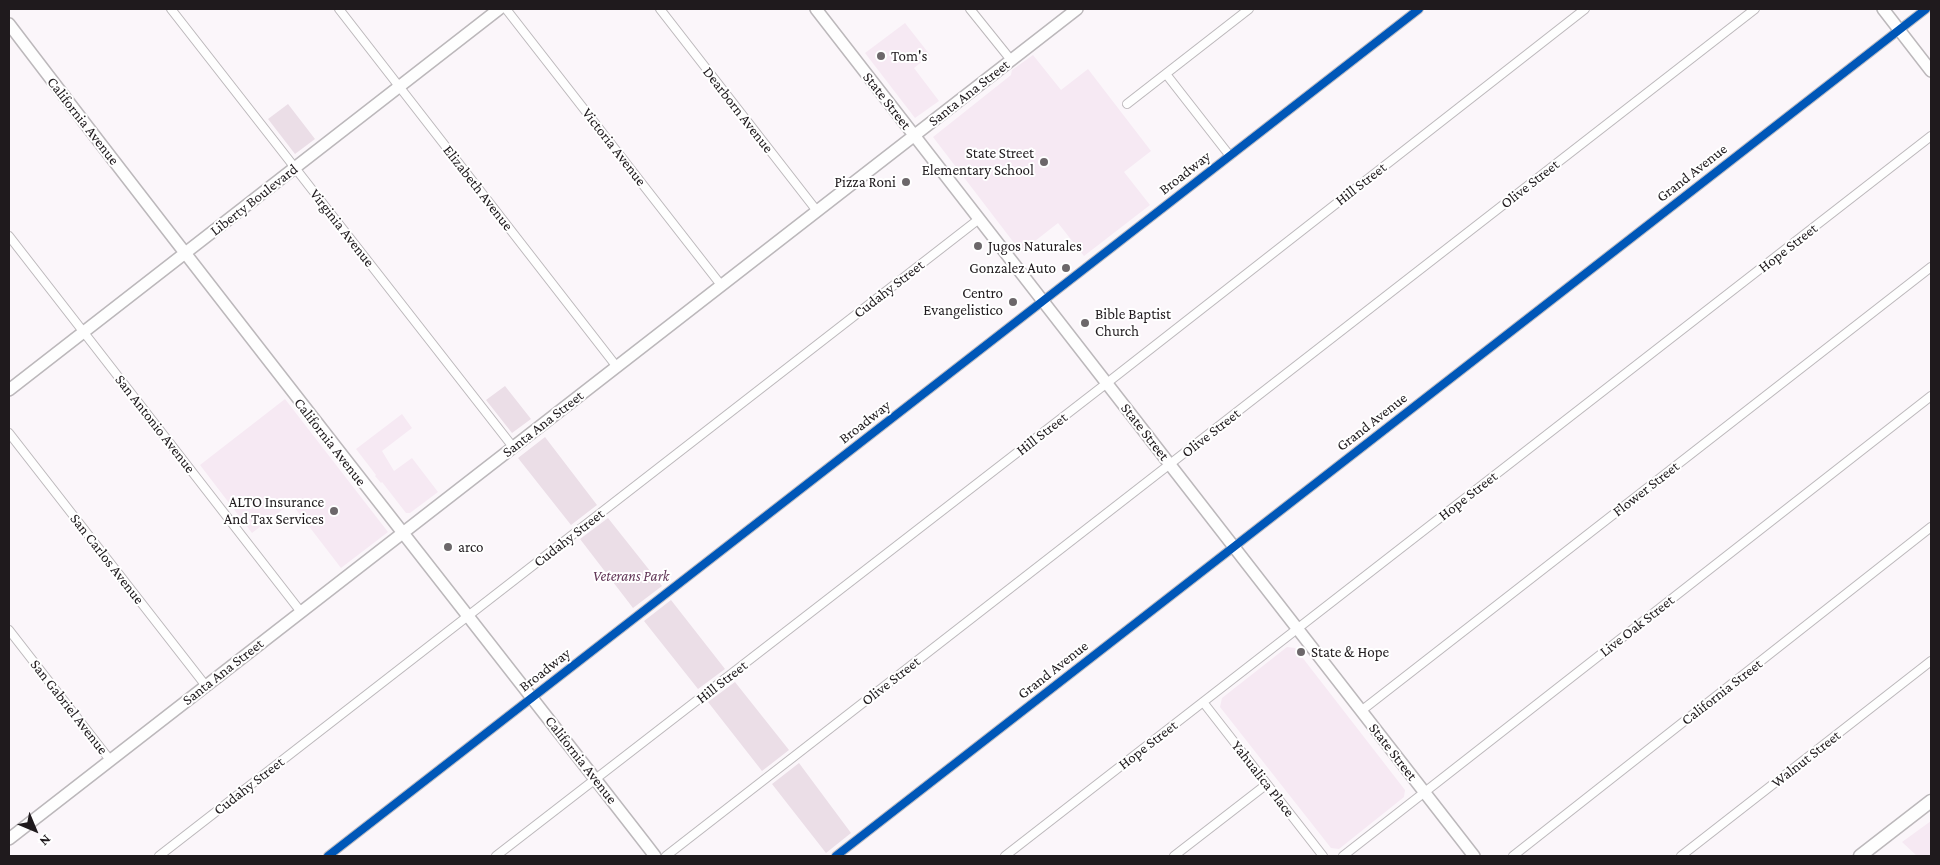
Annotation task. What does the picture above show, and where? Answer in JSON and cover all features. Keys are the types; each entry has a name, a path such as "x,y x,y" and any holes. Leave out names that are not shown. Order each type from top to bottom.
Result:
{"main road":[{"path":"1860,856 1931,801"}],"street":[{"name":"Virginia Avenue","path":"171,9 513,448"},
{"name":"Elizabeth Avenue","path":"339,9 617,367"},
{"name":"Liberty Boulevard","path":"9,390 500,9"},
{"name":"Victoria Avenue","path":"506,9 721,286"},
{"name":"Dearborn Avenue","path":"660,9 817,211"},
{"name":"State Street","path":"816,9 1474,856"},
{"path":"970,9 1011,60"},
{"name":"Santa Ana Street","path":"11,834 206,686 1077,9"},
{"path":"1128,104 1250,9"},
{"name":"Broadway","path":"328,856 1419,9"},
{"name":"Hill Street","path":"496,856 1107,383 1585,9"},
{"name":"Olive Street","path":"666,856 1755,9"},
{"path":"1883,9 1931,71"},
{"name":"Grand Avenue","path":"836,856 1926,9"},
{"name":"California Avenue","path":"9,24 331,442 655,856"},
{"path":"1166,74 1230,156"},
{"name":"Hope Street","path":"1004,856 1931,136"},
{"name":"Cudahy Street","path":"158,856 979,219"},
{"name":"San Antonio Avenue","path":"9,236 301,612"},
{"name":"Flower Street","path":"1361,711 1931,267"},
{"name":"Live Oak Street","path":"1343,856 1931,396"},
{"name":"San Carlos Avenue","path":"9,432 206,686"},
{"name":"California Street","path":"1513,856 1931,527"},
{"name":"San Gabriel Avenue","path":"9,630 110,760"},
{"name":"Walnut Street","path":"1681,856 1931,661"},
{"name":"Yahualica Place","path":"1203,702 1323,856"},
{"path":"1174,856 1267,784"}],"shaded area":[{"path":"905,23 930,55 914,68 939,101 915,118 865,53"},
{"name":"State Street Elementary School","path":"1033,55 1061,90 1088,69 1151,151 1124,172 1150,205 1084,256 1058,223 1021,252 933,137 1011,75 1012,70"},
{"path":"285,399 388,532 341,568 291,503 252,533 200,465"},
{"path":"402,414 412,428 382,451 394,471 412,458 438,492 410,513 406,513 382,482 375,476 356,449"},
{"path":"1287,647 1295,648 1405,790 1404,797 1339,849 1331,848 1220,707 1222,698"},
{"path":"1931,821 1931,856 1917,856 1902,842"}],"green space":[{"path":"288,104 315,139 295,154 268,119"},
{"path":"505,386 531,419 512,433 486,400"},
{"path":"545,437 597,505 571,525 518,458"},
{"name":"Veterans Park","path":"608,518 662,586 633,608 580,539"},
{"name":"Veterans Park","path":"671,600 725,669 698,689 644,621"},
{"path":"735,682 789,750 762,771 708,702"},
{"path":"799,763 851,833 826,853 772,784"}],"cycle path":[{"path":"328,856 1419,9"},
{"path":"836,856 1926,9"}],"place":[{"name":"Tom's","path":"881,56"},
{"name":"State Street Elementary School","path":"1044,162"},
{"name":"Pizza Roni","path":"906,182"},
{"name":"Jugos Naturales","path":"978,246"},
{"name":"Gonzalez Auto","path":"1066,268"},
{"name":"Centro Evangelistico","path":"1013,302"},
{"name":"Bible Baptist Church","path":"1085,323"},
{"name":"ALTO Insurance And Tax Services","path":"334,511"},
{"name":"arco","path":"448,547"},
{"name":"State & Hope","path":"1301,652"}]}
